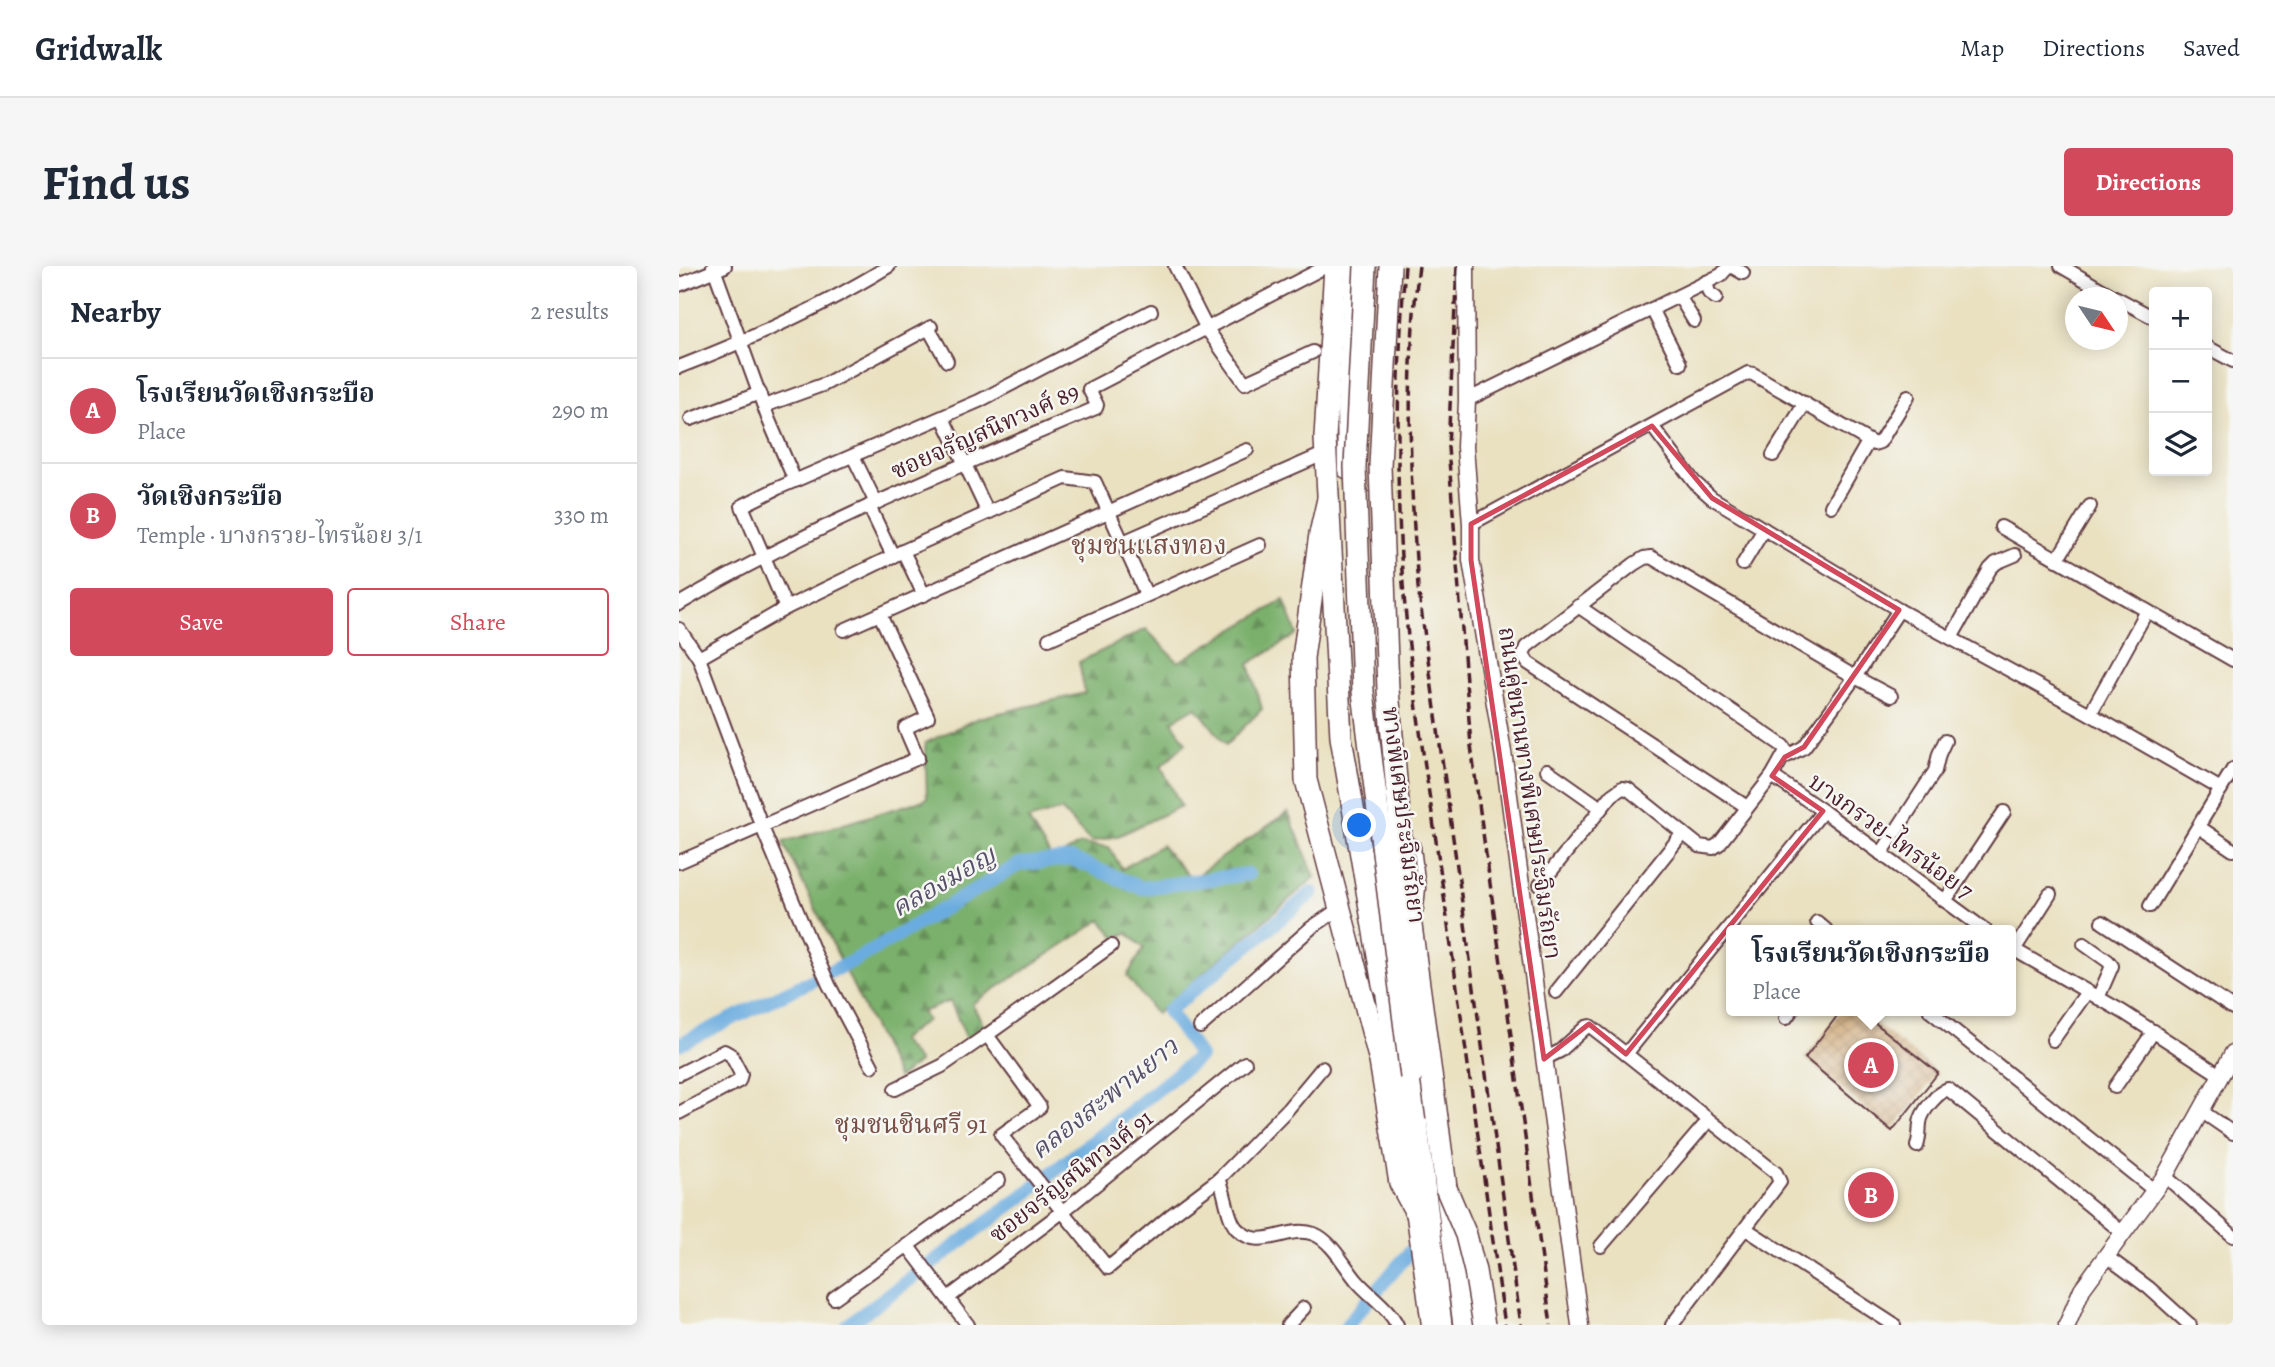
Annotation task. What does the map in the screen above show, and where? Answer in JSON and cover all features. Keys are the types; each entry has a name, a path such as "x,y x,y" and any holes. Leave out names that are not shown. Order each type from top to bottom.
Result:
{"highway":[{"name":"ทางพิเศษประจิมรัถยา","path":"1365,266 1356,466 1363,692 1441,1325"},
{"name":"ทางพิเศษประจิมรัถยา","path":"1390,266 1380,466 1388,690 1405,881 1464,1325"},
{"path":"1330,267 1325,438 1341,737 1383,985"},
{"path":"1328,499 1320,534 1303,658 1306,780 1380,1061 1400,1183 1415,1218"},
{"path":"1446,1188 1466,1235 1484,1325"}],"main road":[{"path":"1353,266 1345,450 1356,621 1360,641 1386,673 1395,693 1417,888 1411,950 1383,985 1430,1325"},
{"name":"ถนนคู่ขนานทางพิเศษประจิมรัถยา","path":"1466,266 1468,400 1465,447 1471,560 1502,746 1580,1325"},
{"path":"1399,968 1416,966 1428,976 1475,1325"},
{"path":"2067,1325 2082,1289 2165,1176 2233,1053"}],"street":[{"path":"679,367 741,343 825,302 889,266"},
{"path":"1175,266 1207,329 1245,383 1313,352"},
{"path":"2061,266 2098,287"},
{"path":"679,285 718,267 741,343 795,481"},
{"name":"ซอยจรัญสนิทวงศ์ 89","path":"681,599 763,556 873,505 1096,408 1089,389 1330,267"},
{"path":"1468,400 1734,268"},
{"path":"1706,282 1709,293 1716,298"},
{"path":"1679,296 1694,321"},
{"path":"2128,304 2149,315"},
{"path":"1653,309 1680,364"},
{"path":"786,608 742,506 943,418 1151,311"},
{"path":"764,406 825,383 930,328 947,361"},
{"path":"2212,349 2233,360"},
{"path":"1471,524 1748,373 1753,373 1874,444 1881,442 1908,396"},
{"path":"691,419 760,393"},
{"path":"1773,455 1805,403"},
{"path":"943,418 988,513"},
{"path":"1652,426 1703,491 1899,610 2221,789"},
{"path":"1831,506 1868,442"},
{"path":"844,630 1247,450"},
{"path":"853,456 873,505 924,595"},
{"path":"1123,542 1319,456"},
{"path":"699,658 786,608 898,553 1065,478 1095,482 1146,594"},
{"path":"2057,560 2090,506"},
{"path":"2001,527 2233,660"},
{"path":"1743,564 1764,529"},
{"path":"1048,639 1260,545"},
{"path":"1951,638 1990,569 2003,559 2015,555"},
{"path":"1747,807 1528,663 1523,656 1526,647 1644,558 1651,557 1891,696"},
{"path":"1540,885 1617,790 1628,789 1699,846 1713,848 1772,776 1786,751 1783,746 1578,606"},
{"path":"1785,757 1804,747 1899,610"},
{"path":"2090,714 2147,611"},
{"path":"679,862 918,758 905,728 928,717 880,615"},
{"path":"679,629 699,658 762,827 813,949 872,1066"},
{"path":"1881,854 1931,777 1945,741"},
{"path":"2150,906 2233,769"},
{"path":"1548,770 1601,808"},
{"name":"บางกรวย-ไทรน้อย 7","path":"1772,776 1978,925"},
{"path":"1731,925 1823,811"},
{"path":"1945,901 2004,812"},
{"path":"2199,827 2233,850"},
{"path":"1556,992 1683,833"},
{"path":"2016,945 2050,894"},
{"path":"1200,1027 1311,928 1339,909"},
{"path":"2102,922 2233,1008"},
{"path":"1626,1055 1726,931"},
{"path":"2053,1040 2112,967 2084,944"},
{"path":"895,1089 942,1066 1111,946"},
{"path":"2016,951 2154,1031 2220,1075"},
{"path":"1936,1016 2155,1191"},
{"path":"1544,1059 1560,1051 1590,1026 1779,1177 1777,1189 1672,1325"},
{"path":"2115,1087 2154,1031"},
{"path":"987,1035 1040,1107 1001,1135 1108,1268 1219,1179 1287,1110 1322,1068"},
{"path":"679,1074 724,1051 731,1055 741,1074 739,1082 679,1113"},
{"name":"ซอยจรัญสนิทวงศ์ 91","path":"945,1294 1245,1063"},
{"path":"1917,1146 1920,1121 1940,1093 1948,1089 2123,1233"},
{"path":"2201,1111 2233,1133"},
{"path":"1601,1246 1708,1121"},
{"path":"2165,1176 2233,1236"},
{"path":"1219,1179 1227,1199 1231,1221 1246,1236 1263,1240 1312,1233 1322,1238 1398,1325"},
{"path":"834,1298 999,1180"},
{"path":"1747,1229 1894,1325"},
{"path":"907,1245 968,1325"},
{"path":"2106,1256 2149,1288 2190,1325"},
{"path":"1288,1325 1304,1308"}],"highlighted area":[{"path":"1652,426 1712,498 1899,610 1804,747 1785,757 1772,776 1823,811 1626,1054 1589,1024 1544,1059 1471,560 1471,524"}],"green space":[{"path":"1284,600 1297,634 1249,664 1262,709 1226,745 1196,707 1172,721 1186,743 1161,766 1181,806 1118,836 1091,842 1061,810 1028,820 1053,860 1080,844 1109,847 1122,869 1161,845 1191,879 1288,812 1315,877 1156,1014 1127,976 1144,948 1127,933 1116,938 1101,920 972,1004 984,1026 967,1039 950,1001 922,1012 927,1020 900,1040 919,1062 898,1078 783,842 927,799 925,743 978,718 1085,693 1079,662 1146,629 1178,662"}],"building":[{"path":"1837,1016 1866,1016 1938,1073 1892,1131 1805,1058"}],"waterway":[{"name":"คลองมอญ","path":"679,1044 857,959 1020,864 1072,859 1142,888 1248,874"},
{"name":"คลองสะพานยาว","path":"848,1325 1019,1199 1200,1056 1168,1011 1312,893"},
{"path":"1347,1325 1423,1237"}],"railway":[{"path":"1405,266 1399,368 1398,471 1407,627 1505,1325"},
{"path":"1419,266 1410,386 1418,587 1521,1325"},
{"path":"1457,266 1448,447 1471,746 1551,1325"}],"place":[{"name":"โรงเรียนวัดเชิงกระบือ","path":"1871,1065"},
{"name":"วัดเชิงกระบือ","path":"1871,1195"}],"district":[{"name":"ชุมชนแสงทอง","path":"1149,545"},
{"name":"ชุมชนชินศรี 91","path":"911,1124"}]}
